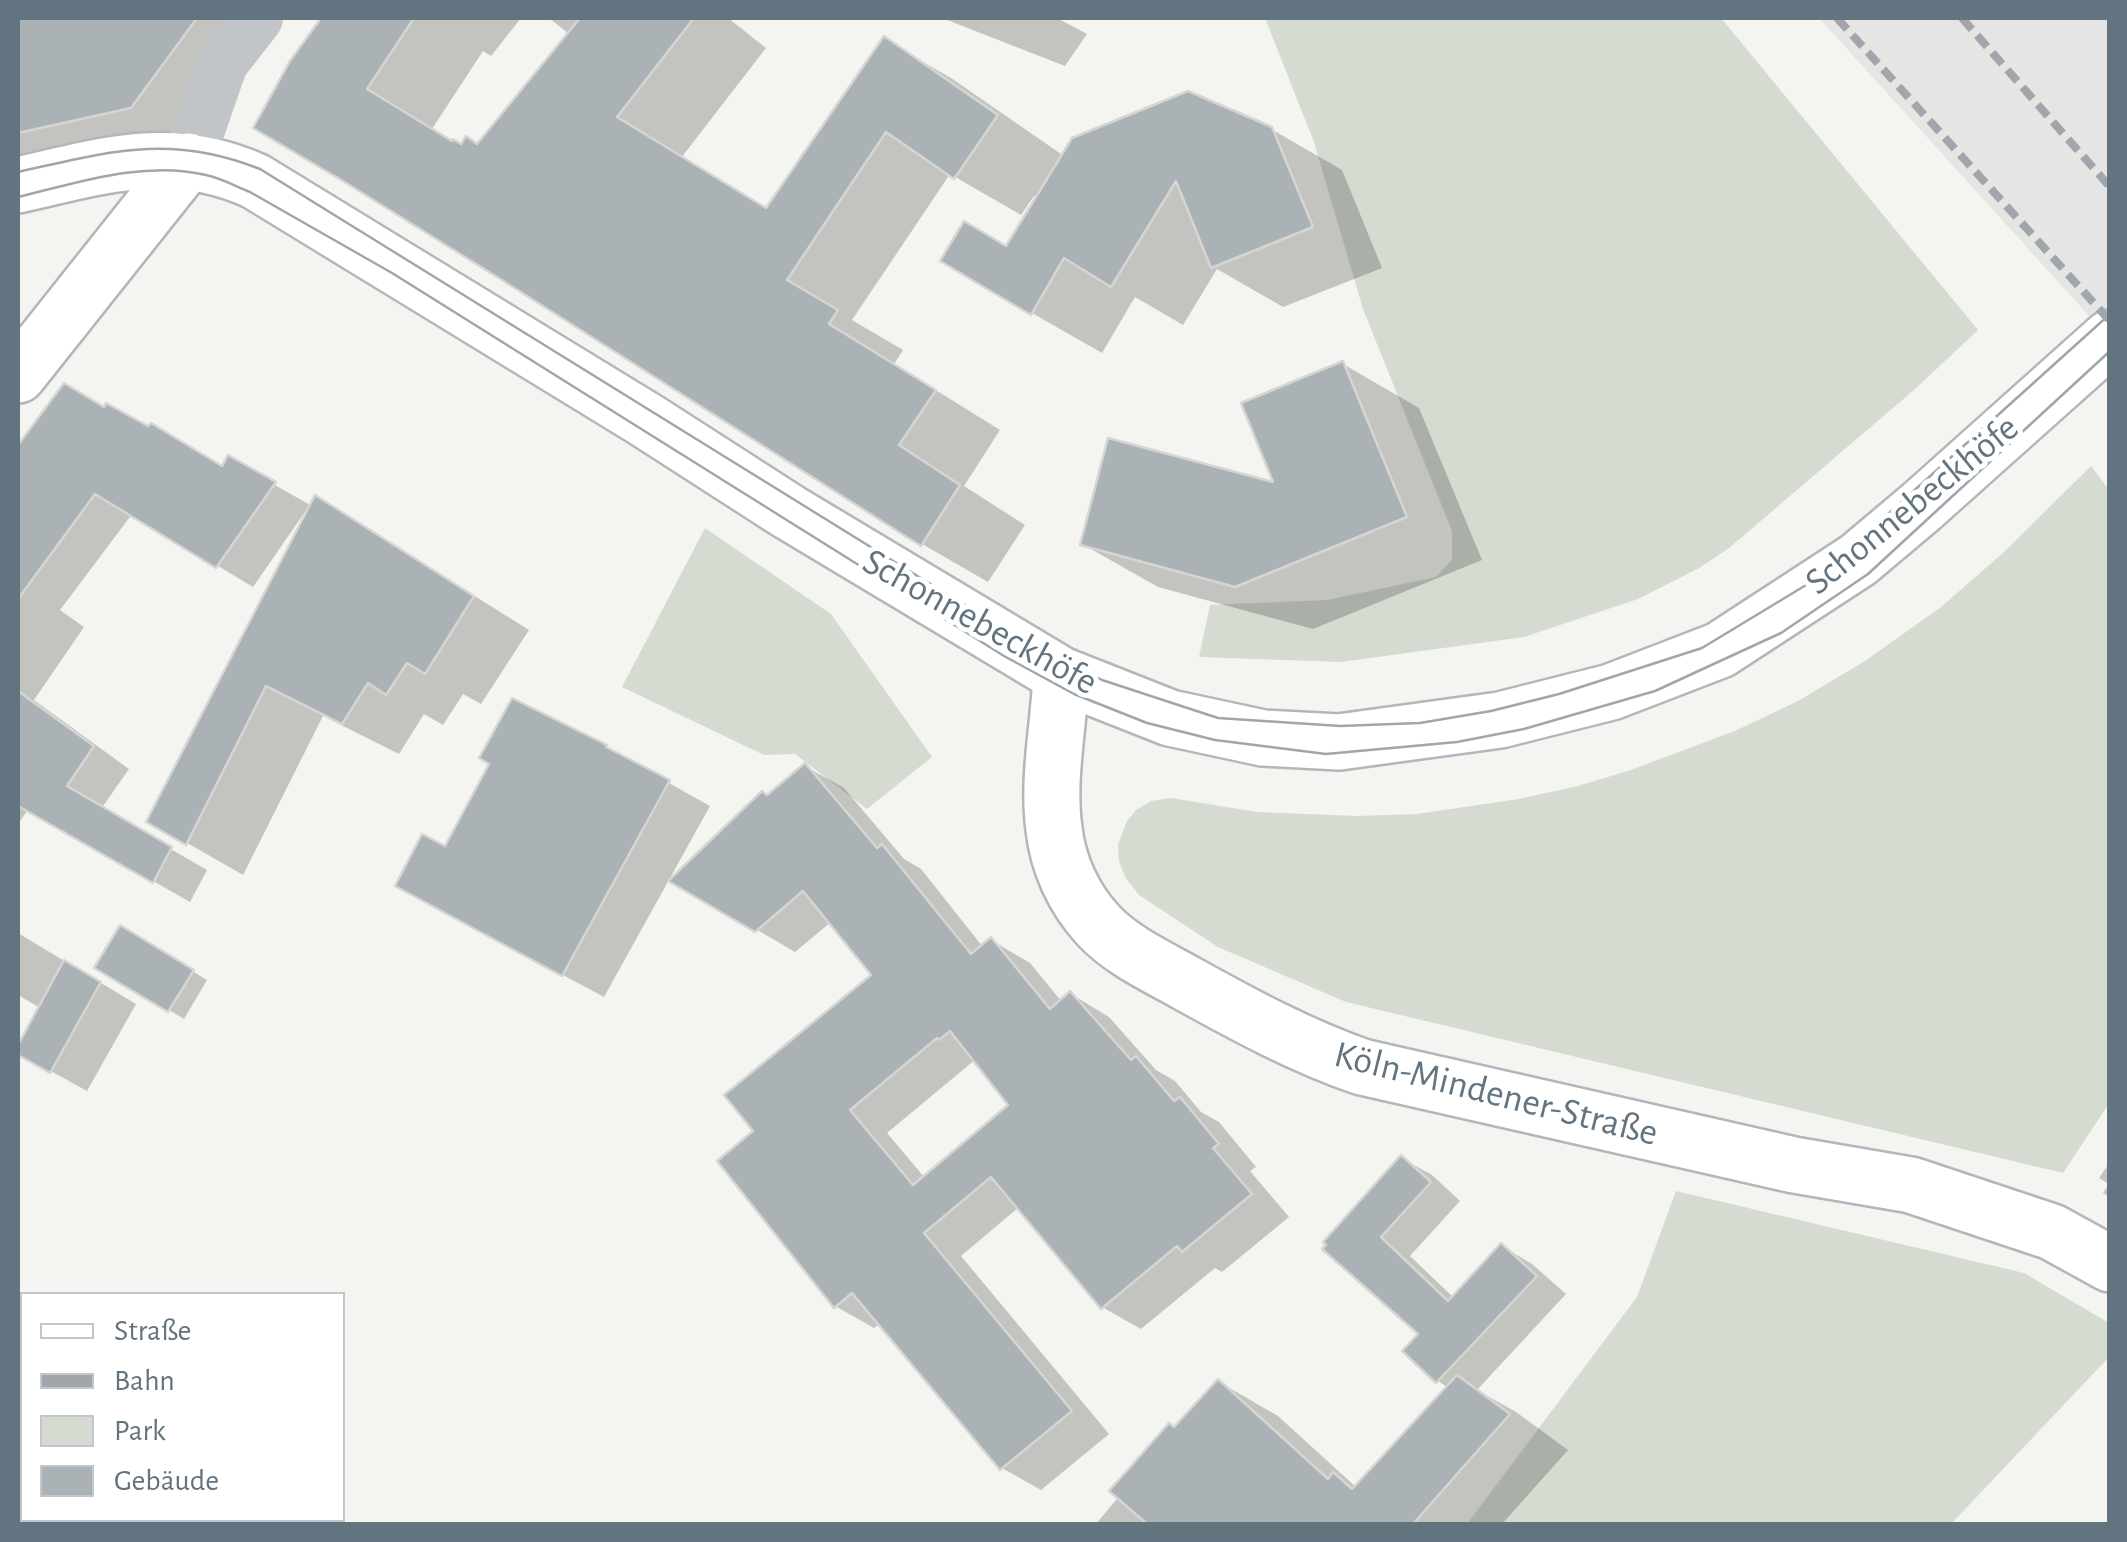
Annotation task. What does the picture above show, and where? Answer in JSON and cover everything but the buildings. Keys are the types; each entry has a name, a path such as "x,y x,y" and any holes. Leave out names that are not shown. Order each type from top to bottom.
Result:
{"main road":[{"name":"Schonnebeckhöfe","path":"18,185 118,164 159,160 222,168 255,181 646,420 788,512 1061,676 1170,718 1262,738 1339,742 1500,720 1611,692 1720,650 1858,560 2110,338"},
{"path":"20,366 188,161"},
{"name":"Köln-Mindener-Straße","path":"1061,676 1052,791 1060,856 1074,894 1086,911 1102,929 1147,962 1289,1036 1362,1067 1794,1165 1911,1185 2052,1232 2110,1264"}],"street":[{"path":"188,161 222,63 257,18"}],"shaded area":[{"path":"1819,18 2109,18 2109,338"}],"green space":[{"path":"1265,18 1721,18 1978,330 1729,548 1638,599 1524,637 1341,662 1199,657 1210,605 1327,600 1436,577 1452,560 1452,531 1363,309 1314,142"},
{"path":"2091,466 2110,491 2110,1102 2063,1173 1346,1002 1218,947 1139,895 1125,877 1118,845 1127,821 1151,801 1171,798 1257,812 1417,814 1578,786 1735,731 1798,701 1865,661 1941,607 2003,553"},
{"path":"705,528 831,614 932,757 867,809 795,754 764,755 622,687"},
{"path":"1676,1191 2024,1273 2109,1323 2109,1357 1951,1524 1467,1524 1637,1297"},
{"path":"18,1415 20,1522 218,1524 18,1524"}],"tram line":[{"path":"18,172 110,153 167,149 196,151 260,169 1008,632 1102,680 1218,718 1340,726 1420,723 1559,694 1702,648 1816,579 2110,314"},
{"path":"18,197 87,180 159,170 212,176 228,182 392,273 1004,656 1074,694 1147,723 1215,740 1326,754 1457,742 1524,729 1655,691 1781,633 1868,574 2110,351"}],"railway":[{"path":"1837,18 2110,321"},
{"path":"1962,18 2110,187"}]}
